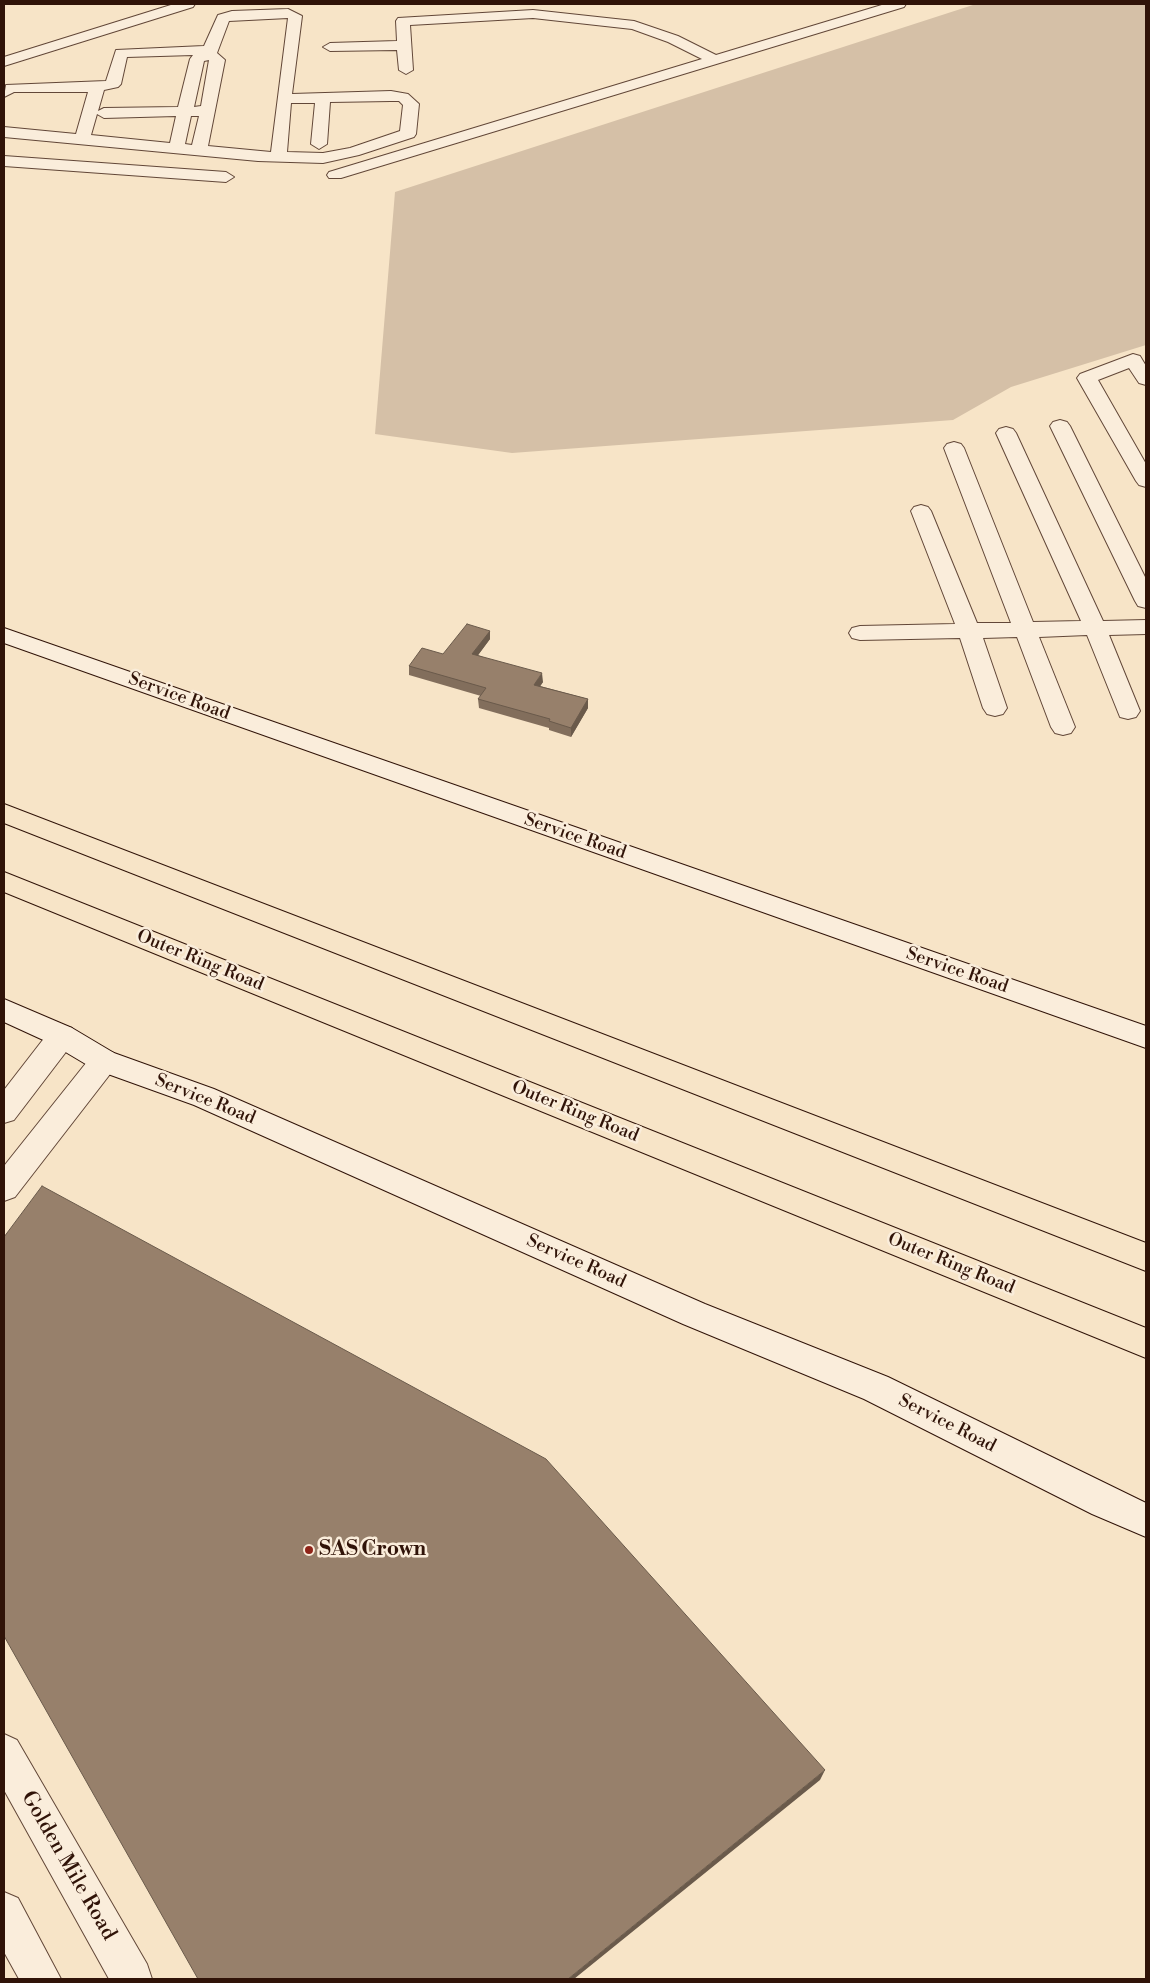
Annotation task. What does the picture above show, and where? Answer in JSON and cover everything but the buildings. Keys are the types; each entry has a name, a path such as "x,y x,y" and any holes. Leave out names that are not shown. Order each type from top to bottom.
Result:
{"highway":[{"path":"4,813 1146,1257"},
{"name":"Outer Ring Road","path":"4,882 1146,1343"}],"street":[{"path":"4,62 188,4"},
{"path":"403,4 406,70"},
{"path":"335,176 898,4"},
{"path":"403,21 495,10 634,25 674,39 713,59"},
{"path":"176,148 197,59 209,53 223,18 228,16 288,12 295,16 284,99 279,157"},
{"path":"308,13 305,83 373,83"},
{"path":"86,36 110,48"},
{"path":"330,47 405,45"},
{"path":"4,92 11,88 96,87 113,84 122,53 209,53 218,59 199,150"},
{"path":"83,133 96,87"},
{"path":"4,132 83,133 176,148 279,157 333,157 408,134 410,104 407,99 392,96 284,99"},
{"path":"319,144 324,98"},
{"path":"83,133 183,119 207,110"},
{"path":"104,113 183,119"},
{"path":"302,137 319,144 360,150 384,161"},
{"path":"400,138 418,151"},
{"path":"4,161 226,177"},
{"path":"1146,380 1134,360 1087,378 1146,481"},
{"path":"1060,426 1146,601"},
{"path":"1006,433 1095,628 1128,711"},
{"path":"954,448 1063,727"},
{"path":"921,511 969,630 995,708"},
{"path":"860,633 1146,627"},
{"name":"Service Road","path":"4,635 1146,1037"},
{"name":"Service Road","path":"4,1010 62,1036 104,1061 204,1097 694,1314 876,1388 1104,1502 1146,1520"},
{"path":"4,1111 62,1036"},
{"path":"4,1188 104,1061"},
{"name":"Golden Mile Road","path":"4,1753 132,1979"},
{"path":"4,1912 41,1979"}],"shaded area":[{"path":"976,4 1146,4 1146,345 1011,387 953,420 512,453 375,434 395,192"}],"place":[{"name":"SAS Crown","path":"309,1550"}]}
